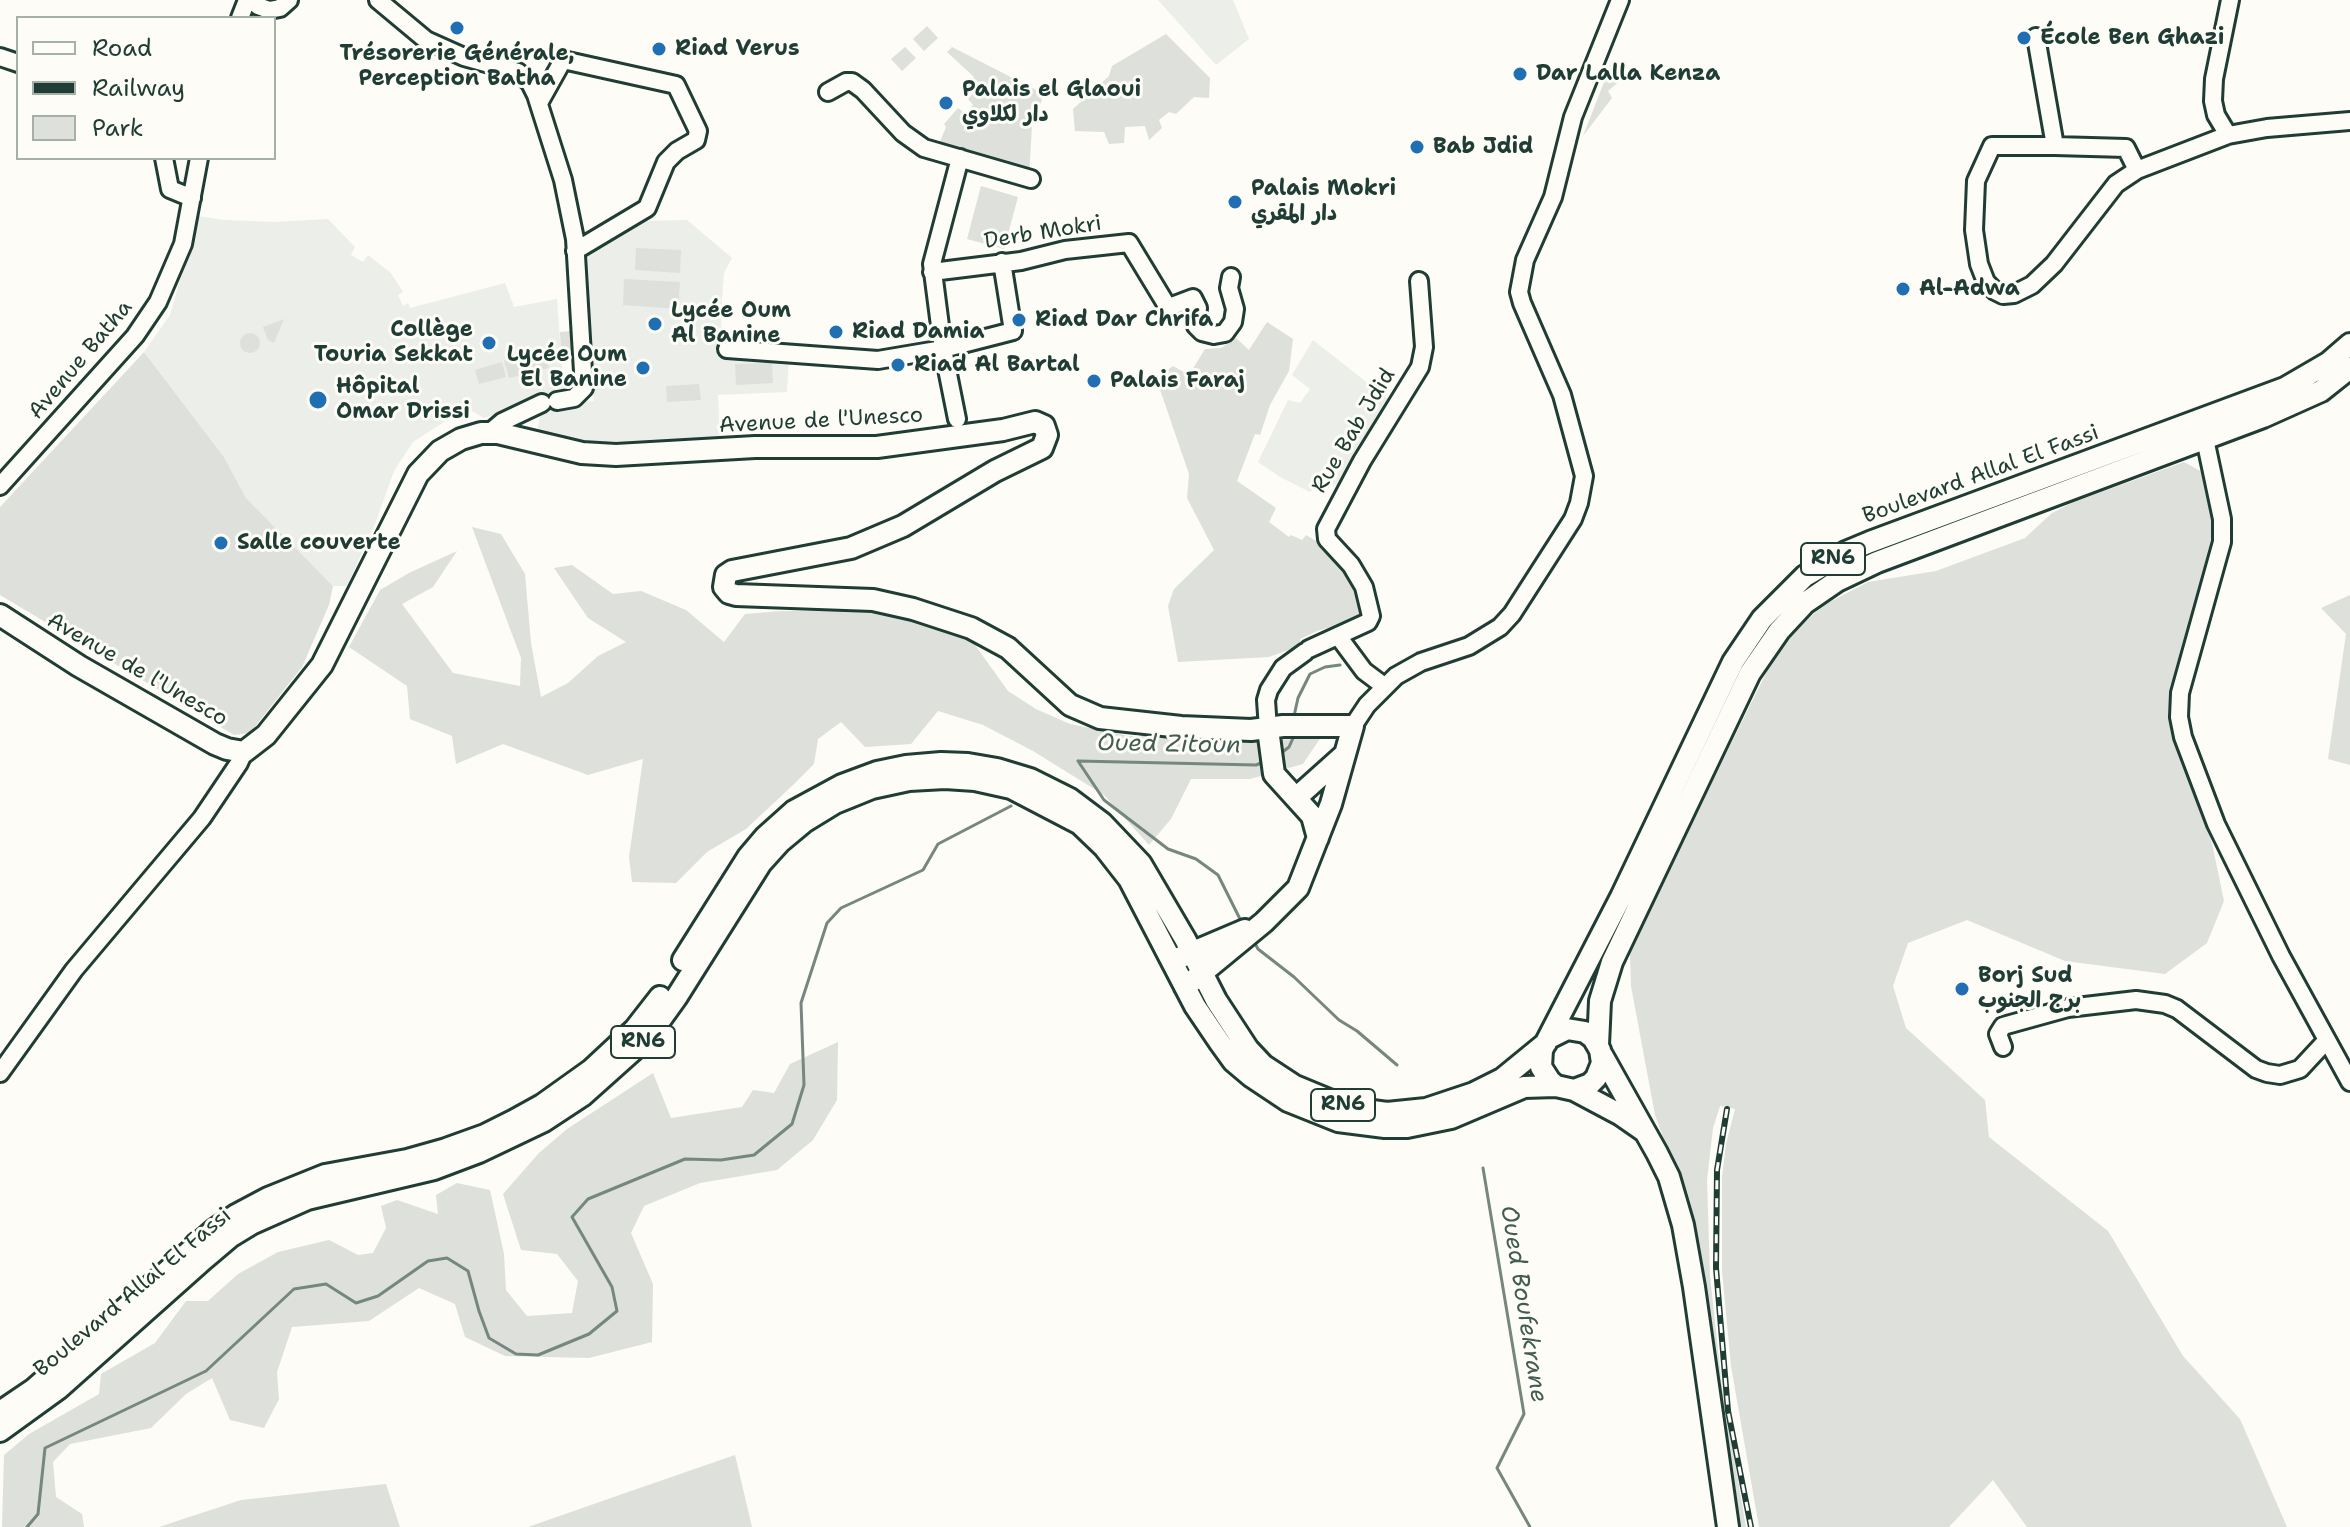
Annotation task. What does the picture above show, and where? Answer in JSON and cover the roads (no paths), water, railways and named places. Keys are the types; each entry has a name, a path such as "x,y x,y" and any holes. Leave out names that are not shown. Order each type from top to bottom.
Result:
{"main road":[{"name":"Boulevard Allal El Fassi","path":"0,1431 58,1389 204,1259 253,1223 307,1199 434,1169 479,1152 544,1121 582,1096 648,1037 748,857 765,837 799,817 842,785 877,772 941,763 997,769 1030,779 1070,799 1102,823 1141,864 1231,1025 1263,1065 1295,1086 1320,1097 1387,1113 1426,1109 1474,1093 1516,1069 1548,1040 1621,897 1733,662 1762,619 1797,583 1822,564 1870,542 2285,388 2328,363 2350,344"},
{"name":"Boulevard Allal El Fassi","path":"1600,1050 1600,1001 1612,962 1750,673 1779,631 1805,603 1837,581 1877,562 2263,417 2321,391 2350,368"},
{"name":"Avenue de l'Unesco","path":"0,615 79,666 215,744 244,752 266,735 322,665 424,467 453,443 489,433 601,456 755,447 877,447 959,426 1003,430 1031,421 1044,426 1047,435 1042,448 995,471 885,536 837,552 732,571 724,579 726,590 736,595 873,600 961,624 1008,648 1070,705 1100,718 1273,733 1308,726 1353,726"},
{"path":"1185,987 1264,922 1298,888 1318,838 1353,726"},
{"name":"Rue Bab Jdid","path":"1273,733 1274,774 1312,816 1318,838"},
{"path":"1296,798 1344,755"},
{"name":"Boulevard Allal El Fassi","path":"799,817 872,788 909,780 945,778 975,780 1011,788 1080,824 1104,847 1129,879 1185,987 1233,1061 1267,1089 1338,1121 1385,1127 1417,1125 1480,1108 1524,1087 1565,1088"},
{"path":"1172,961 1264,922"},
{"name":"Boulevard Allal El Fassi","path":"0,1412 34,1389 214,1230 236,1215 325,1175 407,1160 485,1135 542,1105 568,1088 635,1029 690,963"},
{"path":"1648,1133 1609,1107 1544,1075 1540,1058 1548,1040 1567,1029 1585,1032 1600,1050 1648,1133 1669,1177 1683,1225 1728,1527"},
{"name":"RN6","path":"1565,1088 1590,1084 1596,1078 1600,1071 1600,1050"}],"street":[{"path":"254,0 265,9 278,9"},
{"path":"378,0 426,40 464,57 518,72 530,83 563,180 573,227 584,388 574,398 549,402 502,422 489,433"},
{"path":"1353,726 1384,686 1410,667 1469,646 1500,627 1512,614 1573,519 1579,503 1584,476 1562,395 1519,292 1525,260 1553,197 1573,117 1620,0"},
{"path":"2228,135 2216,115 2213,101 2214,79 2230,0"},
{"path":"2036,37 2055,146"},
{"path":"539,103 563,60 676,85 699,135 666,162 647,208 575,251"},
{"path":"828,92 852,82 903,133 924,148 1031,179"},
{"path":"2137,170 2126,148 1992,146 1976,181 1974,230 1979,264 1986,282 2003,295 2014,294 2032,285 2054,264 2116,184 2137,170 2228,135 2267,128 2350,121"},
{"path":"959,426 943,349 932,272 960,158"},
{"path":"164,160 171,190 192,198"},
{"name":"Avenue Batha","path":"0,486 100,377 147,318 173,271 183,244 199,160"},
{"name":"Derb Mokri","path":"932,272 1129,243 1166,304 1172,306 1193,298 1198,308 1194,319 1196,326 1202,332 1214,335 1225,333 1233,322 1235,309 1229,288 1231,277"},
{"path":"727,349 878,360 943,349 1013,331 1002,262"},
{"name":"Rue Bab Jdid","path":"1273,733 1266,700 1283,668 1307,650 1368,622 1371,609 1364,587 1351,565 1327,539 1326,529 1362,461 1420,367 1424,347 1419,281"},
{"path":"2205,439 2222,519 2222,542 2180,693 2179,717 2183,737 2216,824 2326,1041 2350,1082"},
{"path":"1338,636 1364,671 1384,686"},
{"path":"0,1073 74,970 202,818 244,752"},
{"path":"2003,1047 1998,1034 2003,1026 2068,1008 2136,1000 2177,1009 2256,1069 2267,1073 2280,1075 2300,1069 2326,1041"}],"waterway":[{"name":"Oued Zitoun","path":"1294,716 1298,698 1310,674 1340,665"},
{"name":"Oued Zitoun","path":"1280,754 1289,747 1294,736"},
{"name":"Oued Zitoun","path":"1078,761 1256,765 1266,761"},
{"name":"Oued Boufekrane","path":"1078,761 1104,800 1168,849 1196,859 1218,875 1241,921"},
{"path":"27,1527 38,1514 45,1448 206,1371 294,1289 326,1284 356,1303 378,1296 428,1261 447,1258 468,1271 489,1338 516,1354 538,1355 589,1334 617,1311 612,1287 572,1217 588,1199 685,1159 721,1160 754,1155 792,1124 804,1085 801,1003 827,923 841,908 923,870 938,844 1011,806"},
{"name":"Oued Boufekrane","path":"1253,940 1258,949 1294,977 1339,1020 1397,1065"},
{"name":"Oued Boufekrane","path":"1483,1168 1524,1414 1497,1468 1530,1527"}],"railway":[{"path":"1727,1109 1717,1170 1716,1268 1728,1411 1751,1527"}],"place":[{"name":"Trésorerie Générale, Perception Batha","path":"457,28"},
{"name":"École Ben Ghazi","path":"2024,38"},
{"name":"Riad Verus","path":"659,49"},
{"name":"Dar Lalla Kenza","path":"1520,74"},
{"name":"Palais el Glaoui دار لكلاوي","path":"946,103"},
{"name":"Bab Jdid","path":"1417,147"},
{"name":"Palais Mokri دار المقري","path":"1235,202"},
{"name":"Al-Adwa","path":"1903,289"},
{"name":"Riad Dar Chrifa","path":"1019,320"},
{"name":"Lycée Oum Al Banine","path":"655,324"},
{"name":"Riad Damia","path":"836,332"},
{"name":"Collège Touria Sekkat","path":"489,343"},
{"name":"Riad Al Bartal","path":"898,365"},
{"name":"Lycée Oum El Banine","path":"643,368"},
{"name":"Palais Faraj","path":"1094,381"},
{"name":"Hôpital Omar Drissi","path":"318,400"},
{"name":"Salle couverte","path":"221,543"},
{"name":"Borj Sud برج الجنوب","path":"1962,989"}]}
